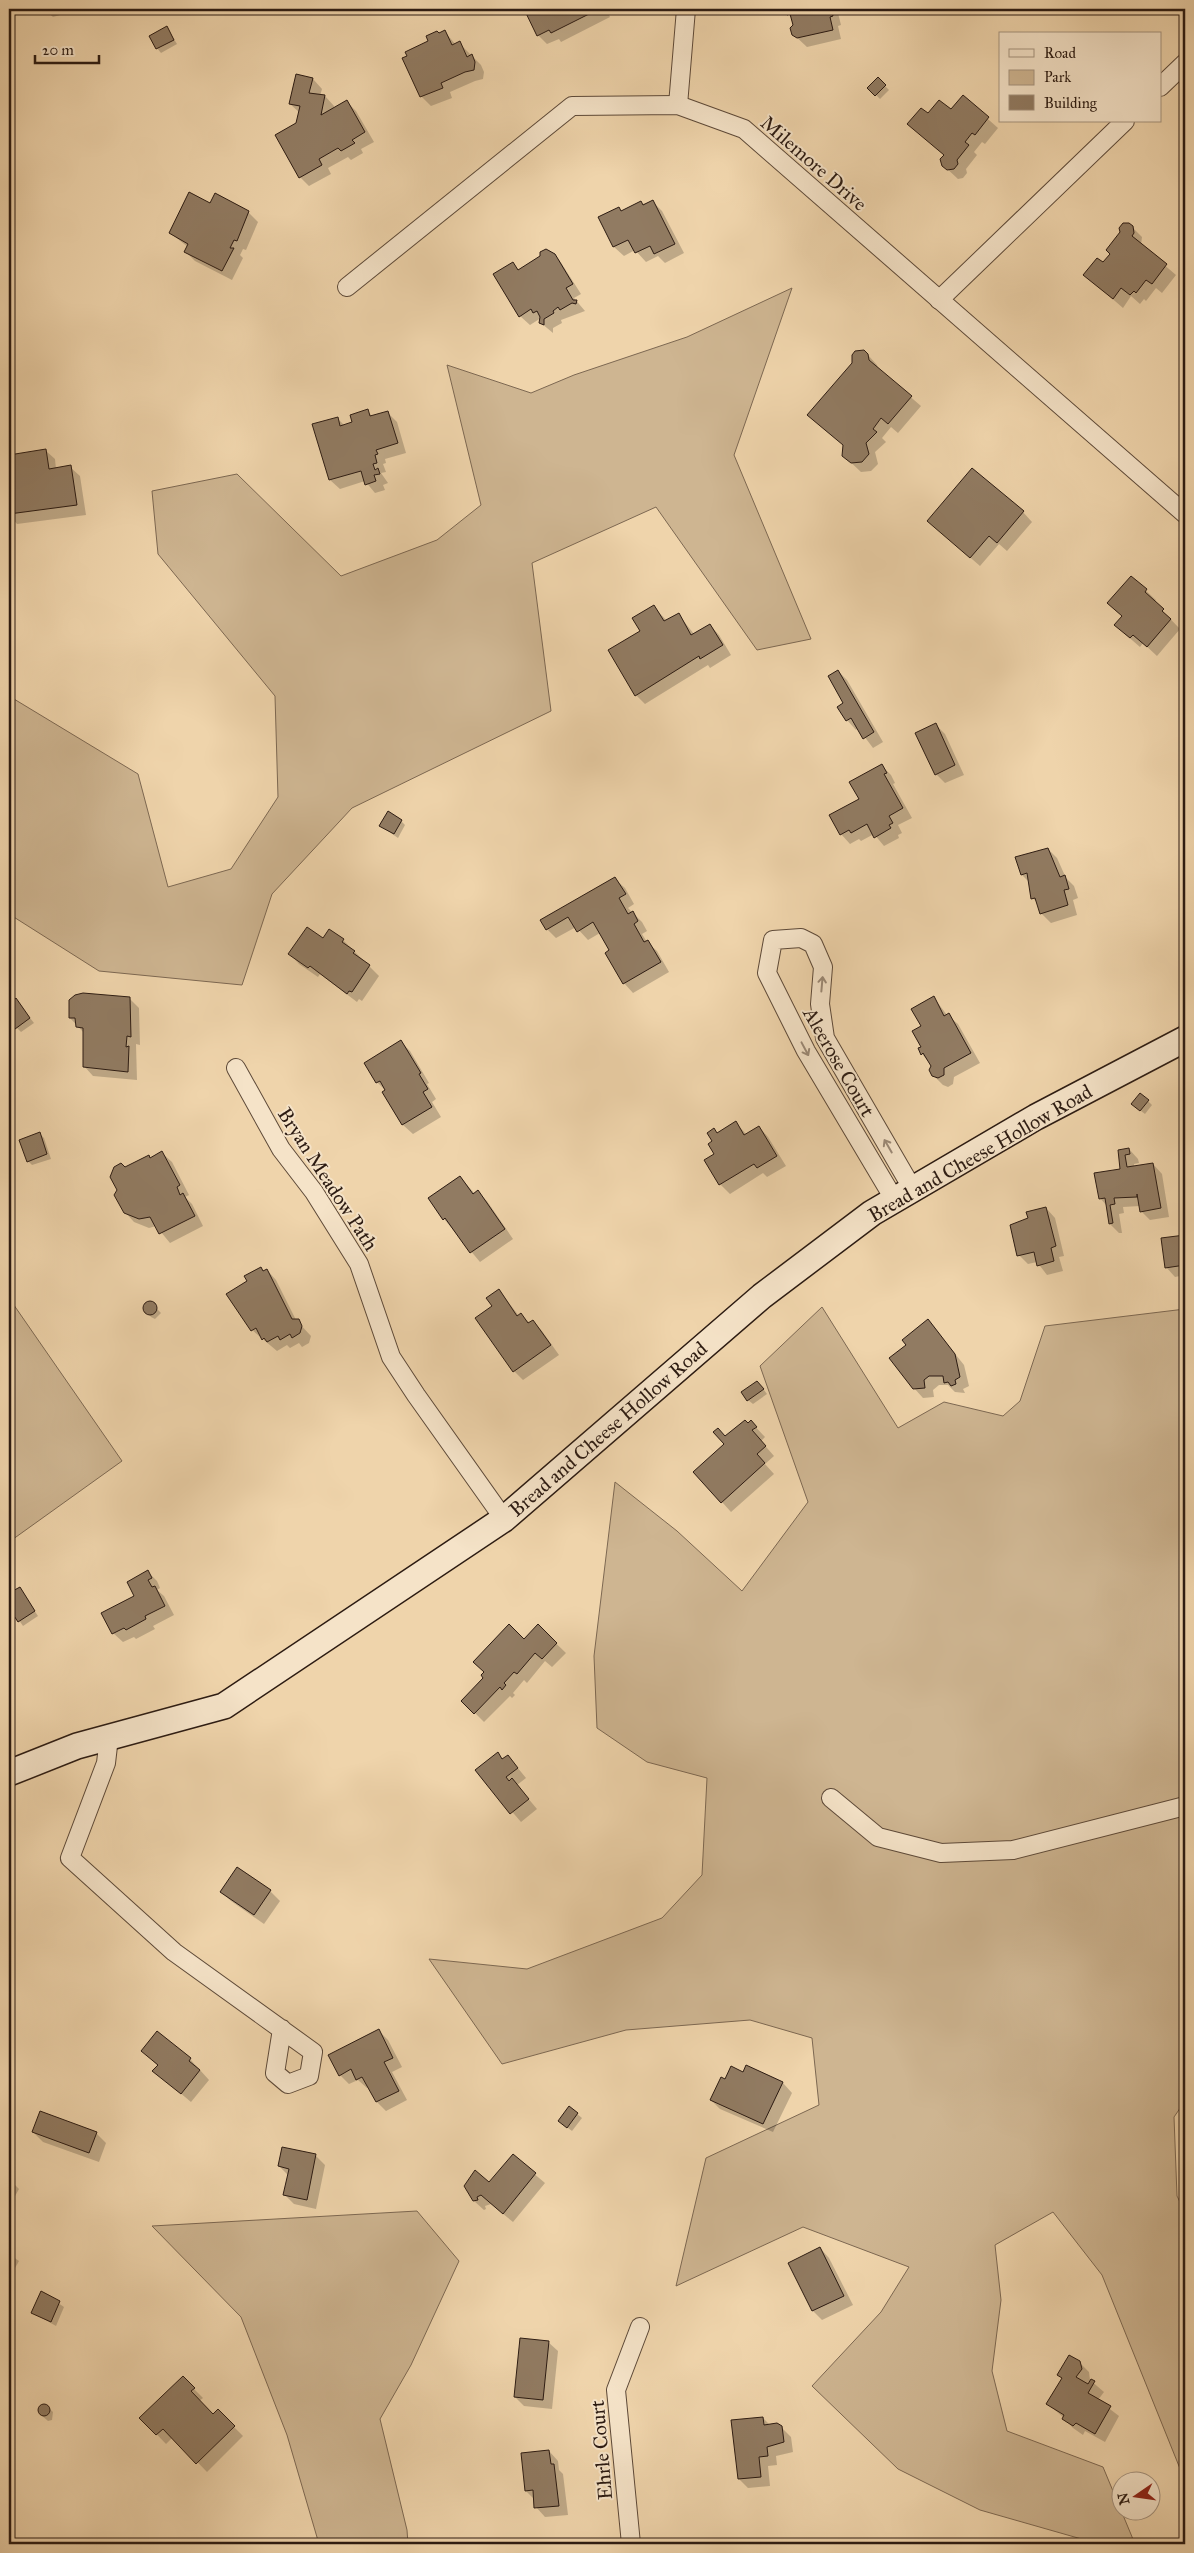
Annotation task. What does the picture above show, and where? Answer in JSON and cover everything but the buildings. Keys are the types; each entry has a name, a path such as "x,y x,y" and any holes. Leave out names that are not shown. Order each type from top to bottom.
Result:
{"main road":[{"name":"Bread and Cheese Hollow Road","path":"9,1774 77,1746 224,1706 504,1518 762,1296 903,1194 1036,1117 1185,1039"}],"street":[{"path":"678,105 686,9"},
{"path":"1162,85 1185,63"},
{"name":"Milemore Drive","path":"347,287 572,106 678,105 744,129 1185,514"},
{"path":"939,300 1124,122"},
{"name":"Aleerose Court","path":"801,938 813,944 823,967 820,1004 825,1038 903,1194 806,1051 767,973 773,940 801,938"},
{"name":"Bryan Meadow Path","path":"236,1068 281,1149 314,1192 359,1264 391,1357 504,1518"},
{"path":"109,1737 106,1763 70,1858 174,1952 282,2029"},
{"path":"831,1798 878,1836 941,1853 1013,1850 1185,1806"},
{"name":"Ehrle Court","path":"631,2544 616,2390 640,2327"}],"green space":[{"path":"792,288 734,455 811,639 757,650 656,507 532,563 551,711 352,808 272,894 242,985 99,971 9,914 9,696 138,774 168,887 231,869 278,797 275,696 158,554 152,491 237,474 341,576 437,540 481,505 447,365 531,393 574,375 687,337"},
{"path":"9,1298 122,1461 9,1542 9,1375 14,1370 9,1362"},
{"path":"822,1307 898,1428 944,1402 1003,1416 1020,1401 1045,1326 1185,1309 1185,2101 1174,2117 1177,2196 1185,2212 1185,2481 1102,2275 1053,2212 995,2245 1001,2300 992,2371 1007,2431 1103,2467 1112,2489 1112,2520 1125,2520 1135,2544 1099,2544 980,2510 898,2469 812,2386 881,2312 909,2267 803,2227 676,2286 706,2158 819,2105 812,2038 750,2020 626,2030 502,2064 429,1959 527,1969 662,1918 702,1875 707,1778 647,1762 597,1728 594,1656 615,1482 677,1531 742,1591 808,1502 760,1366"},
{"path":"417,2211 459,2261 411,2365 380,2419 407,2530 408,2544 319,2544 287,2435 241,2317 152,2226"}]}
